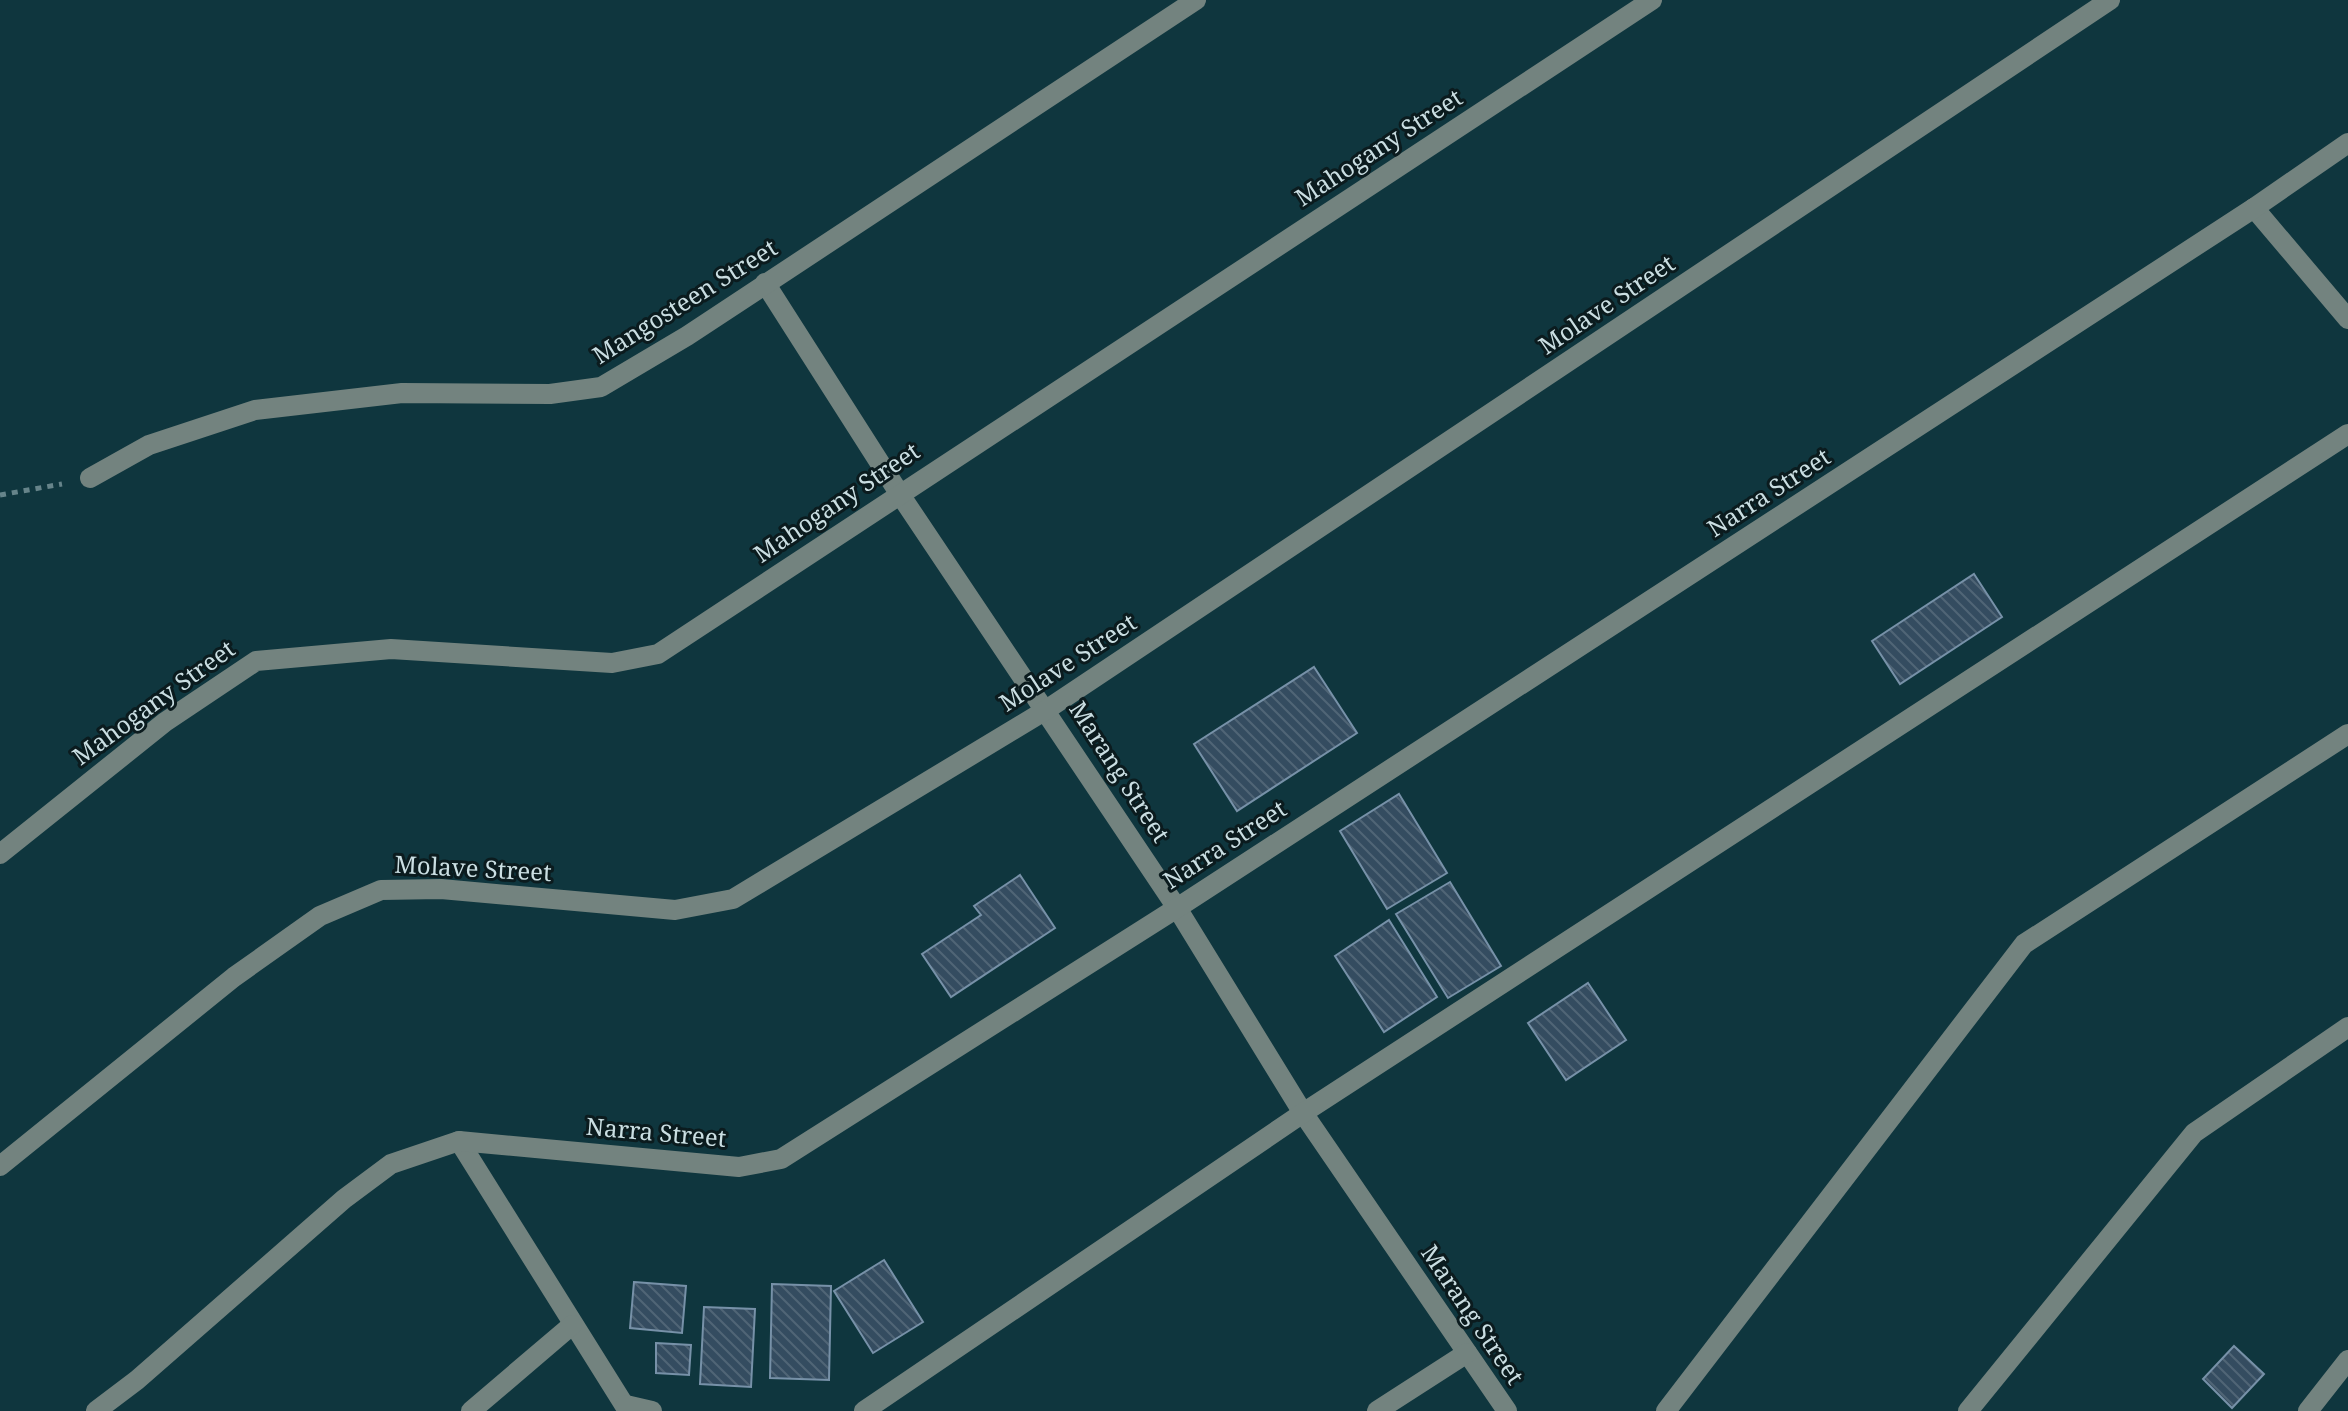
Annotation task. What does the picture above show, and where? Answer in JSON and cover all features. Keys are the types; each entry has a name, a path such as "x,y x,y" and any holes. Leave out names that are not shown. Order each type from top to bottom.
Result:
{"street":[{"name":"Mangosteen Street","path":"90,478 149,445 255,410 402,393 550,394 601,387 1196,0"},
{"name":"Mahogany Street","path":"0,854 165,722 256,661 391,649 612,663 658,654 1652,0"},
{"name":"Molave Street","path":"0,1166 234,977 320,916 381,890 441,889 675,910 733,899 1046,710 2110,0"},
{"name":"Narra Street","path":"96,1411 137,1380 344,1199 391,1164 459,1141 739,1167 781,1159 1177,908 2254,208 2348,143"},
{"path":"2254,208 2348,319"},
{"name":"Marang Street","path":"765,283 899,493 1177,908 1303,1113 1507,1411"},
{"path":"864,1411 1303,1113 2348,434"},
{"path":"1666,1411 2024,944 2348,734"},
{"path":"1968,1411 2194,1133 2348,1027"},
{"path":"459,1141 627,1408 652,1411"},
{"path":"471,1411 572,1325"},
{"path":"1377,1411 1467,1353"},
{"path":"2308,1411 2348,1360"}],"path":[{"path":"0,495 90,478"}],"building":[{"path":"1974,574 2002,617 1900,684 1872,641"},
{"path":"1314,667 1357,733 1237,811 1194,744"},
{"path":"1399,794 1447,873 1387,909 1340,831"},
{"path":"1020,875 1055,928 951,997 922,954 981,915 974,906"},
{"path":"1450,882 1501,966 1448,998 1396,914"},
{"path":"1389,920 1437,997 1384,1032 1335,956"},
{"path":"1588,983 1626,1040 1566,1080 1528,1023"},
{"path":"884,1260 923,1322 873,1353 834,1291"},
{"path":"634,1282 686,1286 682,1333 630,1328"},
{"path":"772,1284 831,1286 829,1380 770,1378"},
{"path":"704,1307 755,1309 751,1387 700,1384"},
{"path":"656,1343 691,1345 689,1375 656,1373"},
{"path":"2234,1346 2264,1374 2232,1408 2203,1379"}]}
